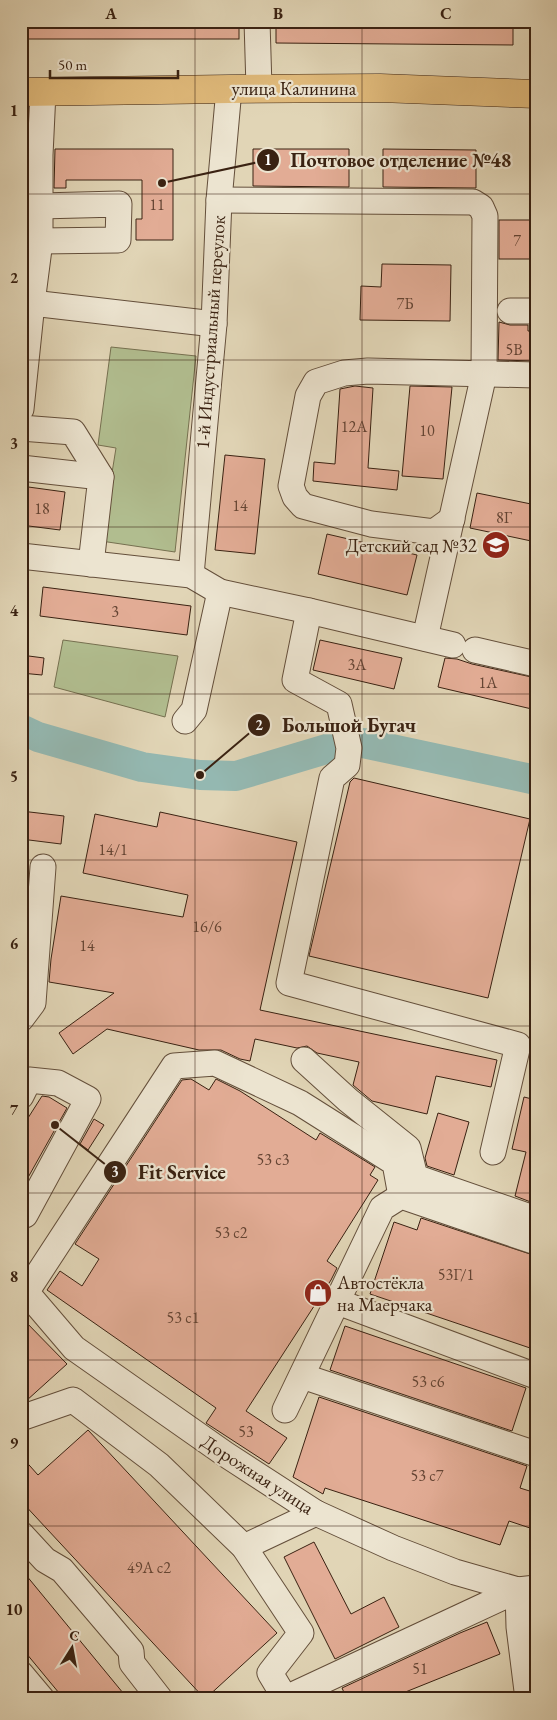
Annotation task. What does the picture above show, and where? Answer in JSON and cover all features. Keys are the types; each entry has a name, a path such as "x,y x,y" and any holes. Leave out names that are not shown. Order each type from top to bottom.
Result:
{"main road":[{"name":"улица Калинина","path":"32,92 380,88 536,94"}],"street":[{"path":"257,21 259,88"},
{"name":"1-й Индустриальный переулок","path":"191,575 214,324 219,200 229,89"},
{"path":"21,409 40,241 40,206 31,156 32,92"},
{"path":"219,200 473,202 481,207 485,216 484,374 425,638"},
{"path":"40,206 119,204 118,240 40,241"},
{"path":"32,303 214,324"},
{"path":"510,312 536,311"},
{"path":"452,519 434,532 371,524 303,506 295,497 291,486 308,396 316,382 344,373 368,371 536,375"},
{"path":"21,428 73,432 101,477 91,564"},
{"path":"21,468 101,477"},
{"path":"21,556 191,575 220,592 536,664"},
{"path":"185,721 194,710 220,592"},
{"path":"309,611 295,680 339,704 349,748 348,766 332,778 289,983 518,1044 492,1152"},
{"path":"21,1019 33,1003 43,868"},
{"path":"304,1060 348,1100 408,1148 416,1177 536,1219"},
{"path":"24,1288 174,1066 215,1063 300,1104 395,1163 401,1196"},
{"path":"21,1096 29,1080 58,1083 88,1099 25,1215"},
{"path":"401,1196 536,1242"},
{"path":"285,1410 382,1208 401,1196"},
{"name":"Дорожная улица","path":"24,1288 74,1348 225,1454 316,1513 456,1572 527,1589"},
{"path":"338,1302 536,1376"},
{"path":"302,1376 536,1454"},
{"path":"21,1418 73,1400 159,1465 244,1547 301,1633 270,1673 284,1698 527,1589 528,1699"},
{"path":"244,1547 316,1513"},
{"path":"21,1534 45,1560 62,1570 132,1651 132,1663 160,1699"},
{"path":"21,1674 42,1699"}],"green space":[{"path":"111,347 196,356 175,552 101,541 116,448 98,445"},
{"path":"63,640 178,656 165,717 54,687"}],"building":[{"path":"21,21 239,21 239,39 21,39"},
{"path":"276,21 513,21 513,45 276,43"},
{"path":"55,149 173,149 173,240 136,240 136,219 142,219 142,180 66,180 66,188 54,188"},
{"path":"253,149 349,149 349,187 253,186"},
{"path":"383,149 476,150 476,188 383,187"},
{"path":"499,220 536,220 536,259 499,259"},
{"path":"382,264 451,265 450,321 360,320 361,286 381,287"},
{"path":"499,322 510,325 528,325 528,331 536,331 536,361 498,360"},
{"path":"355,386 373,388 368,468 399,471 397,490 313,481 314,462 335,464 340,389"},
{"path":"410,386 452,387 443,479 402,476"},
{"path":"225,455 265,459 255,554 215,550"},
{"path":"21,486 65,492 60,530 21,525"},
{"path":"477,493 536,505 536,542 470,528"},
{"path":"327,534 417,555 407,595 318,574"},
{"path":"43,587 191,606 187,635 40,616"},
{"path":"320,640 402,658 394,689 313,670"},
{"path":"21,655 44,658 42,675 21,673"},
{"path":"445,658 457,659 536,678 536,710 438,687"},
{"path":"354,778 530,819 488,998 309,956 350,782"},
{"path":"21,811 64,816 61,844 21,839"},
{"path":"160,812 297,842 260,1010 497,1060 491,1087 436,1076 427,1114 372,1101 353,1085 359,1062 317,1053 307,1046 297,1048 255,1039 250,1061 240,1059 221,1050 199,1050 107,1029 73,1054 59,1033 114,993 49,982 61,896 183,917 188,895 83,873 95,814 157,827"},
{"path":"191,1079 209,1090 216,1079 240,1091 316,1140 320,1133 375,1167 370,1175 378,1180 327,1261 337,1268 331,1280 246,1411 287,1438 269,1464 206,1423 216,1408 47,1290 60,1271 82,1286 99,1259 75,1244 182,1080"},
{"path":"42,1096 49,1097 67,1108 21,1190 21,1129"},
{"path":"524,1097 536,1100 536,1204 515,1196 526,1152 512,1149"},
{"path":"438,1113 469,1122 454,1175 427,1166 425,1158"},
{"path":"94,1119 104,1125 88,1150 80,1144"},
{"path":"421,1218 536,1256 536,1350 370,1294 394,1222 417,1230"},
{"path":"21,1317 67,1364 26,1401 21,1403"},
{"path":"345,1326 526,1388 512,1431 330,1370"},
{"path":"319,1397 527,1466 520,1488 536,1493 536,1530 509,1521 500,1545 325,1488 323,1494 293,1477"},
{"path":"88,1430 277,1633 205,1699 21,1501 21,1456 38,1475"},
{"path":"314,1542 351,1614 384,1597 399,1627 335,1659 284,1557"},
{"path":"21,1569 128,1699 64,1699 21,1647"},
{"path":"487,1622 500,1654 388,1699 347,1699 342,1688"}],"waterway":[{"path":"21,729 38,737 142,767 200,775 236,776 333,747"},
{"path":"363,743 536,780"}],"place":[{"name":"Почтовое отделение №48","path":"162,183"},
{"name":"Детский сад №32","path":"496,545"},
{"name":"Большой Бугач","path":"200,775"},
{"name":"Fit Service","path":"55,1125"},
{"name":"Автостёкла на Маерчака","path":"318,1293"}]}
